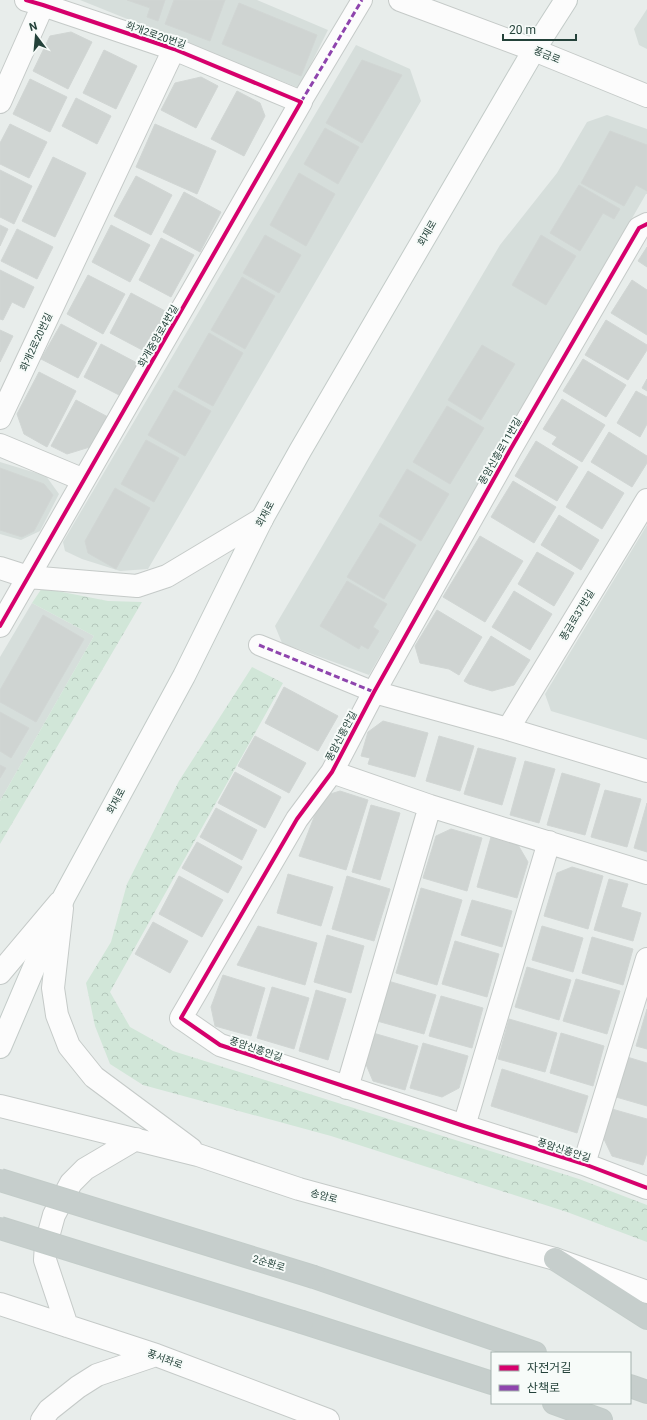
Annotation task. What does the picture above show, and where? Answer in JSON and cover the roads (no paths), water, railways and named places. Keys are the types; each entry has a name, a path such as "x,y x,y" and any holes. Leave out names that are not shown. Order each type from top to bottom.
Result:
{"highway":[{"name":"2순환로","path":"0,1180 314,1277 532,1352"},
{"path":"0,1228 491,1383"},
{"path":"555,1259 647,1318"},
{"path":"631,1386 647,1392"},
{"path":"557,1404 601,1420"}],"street":[{"path":"301,102 362,0"},
{"name":"풍금로","path":"400,0 534,50 647,96"},
{"name":"회재로","path":"0,1047 64,897 184,676 262,519 300,451 534,50 566,0"},
{"name":"화개2로20번길","path":"0,102 34,2 174,48 301,102"},
{"name":"화개2로20번길","path":"0,418 174,48"},
{"name":"화개중앙로4번길","path":"0,626 301,102"},
{"name":"풍암신흥로11번길","path":"374,692 510,450 639,228 647,224"},
{"path":"0,445 84,480"},
{"name":"풍금로37번길","path":"508,729 647,500"},
{"path":"0,568 28,577 137,586 167,576 262,519"},
{"path":"259,645 374,692 508,729 647,771"},
{"name":"풍암신흥안길","path":"374,692 332,772 297,819 181,1018 220,1045 347,1088 584,1164 647,1188"},
{"name":"풍암신흥안길","path":"332,772 430,806 647,873"},
{"path":"347,1088 430,806"},
{"path":"464,1126 548,842"},
{"path":"0,973 64,897"},
{"path":"64,897 52,988 57,1015 69,1046 94,1077 198,1155"},
{"name":"풍암신흥안길","path":"584,1164 647,959"},
{"name":"송암로","path":"0,1106 198,1155 299,1189 555,1259 647,1292"},
{"path":"67,1326 51,1282 45,1260 46,1244 54,1215 71,1183 85,1169 136,1139"},
{"name":"풍서좌로","path":"0,1304 156,1355 328,1420"},
{"path":"42,1420 49,1410 97,1375 156,1355"}]}
